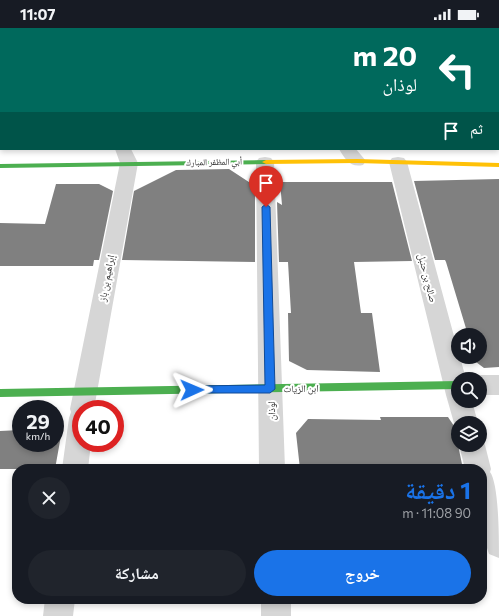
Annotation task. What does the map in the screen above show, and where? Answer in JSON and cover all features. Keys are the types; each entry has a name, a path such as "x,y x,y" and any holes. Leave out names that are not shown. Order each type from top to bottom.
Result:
{"street":[{"name":"أبي المظفر المبارك","path":"0,166 126,156 265,162 352,155 398,162 499,165"},
{"name":"إبراهيم بن باز","path":"83,400 126,156"},
{"name":"لوذان","path":"265,162 272,464"},
{"name":"صالح بن حنبل","path":"398,162 453,372"},
{"path":"487,385 499,385"},
{"name":"ابن الزيات","path":"0,393 83,400 270,389 451,392"},
{"path":"76,464 77,452"},
{"path":"474,452 477,464"},
{"path":"487,500 499,544"},
{"path":"58,616 59,604"},
{"path":"276,604 276,616"}],"building":[{"path":"229,169 255,186 255,262 122,260 134,191 176,170"},
{"path":"499,179 499,367 484,368 479,364 487,364 487,328 466,328 446,262 445,260 435,260 414,181"},
{"path":"280,182 392,182 412,261 354,262 361,313 372,313 380,372 307,370 289,361 288,313 291,313 288,262 279,262 277,202 282,205"},
{"path":"56,184 99,184 113,191 99,260 94,260 93,266 0,266 0,223 45,224"},
{"path":"380,417 448,417 451,422 451,452 459,452 462,464 299,464 296,433 308,419 381,420"},
{"path":"12,430 12,452 58,452 56,464 12,464 12,469 0,469 0,431"}],"traffic: fast":[{"path":"0,166 266,162"},
{"path":"0,393 451,385"}],"traffic: slow":[{"path":"266,162 357,161 499,165"}],"route":[{"path":"192,390 270,389 266,207"}]}
